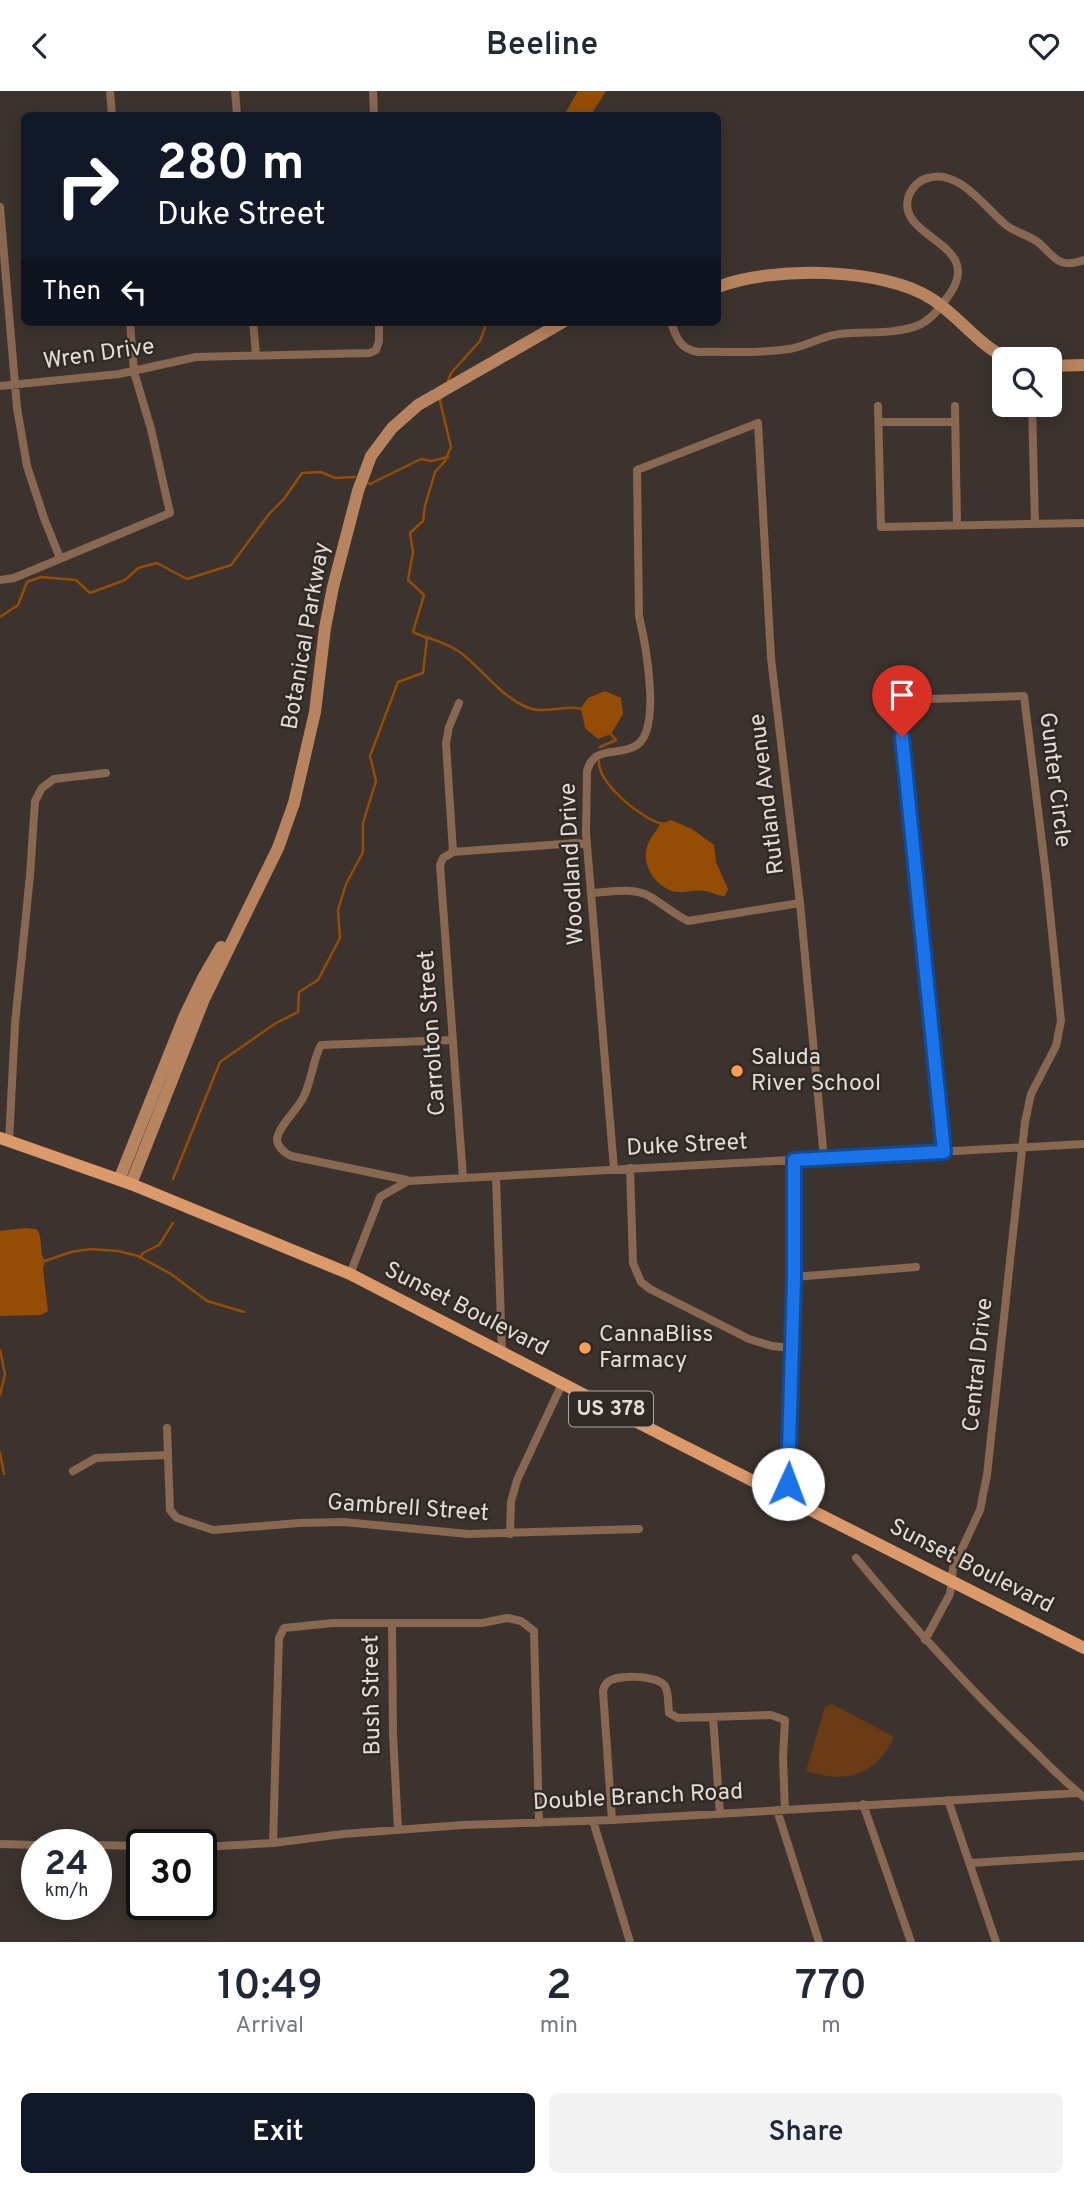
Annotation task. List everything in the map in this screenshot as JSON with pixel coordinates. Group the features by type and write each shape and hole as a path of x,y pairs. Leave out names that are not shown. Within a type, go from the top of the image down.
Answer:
{"main road":[{"name":"Sunset Boulevard","path":"5,1140 125,1182 350,1274 1084,1648"}],"street":[{"path":"110,91 113,112"},
{"path":"235,91 237,112"},
{"path":"373,91 374,112"},
{"path":"672,326 678,342 692,351 782,350 837,334 906,329 928,320 953,290 957,279 955,261 945,246 918,227 911,216 908,205 914,186 929,177 947,178 972,193 1004,224 1038,243 1056,260 1068,263 1084,260"},
{"path":"0,207 15,385 27,466 60,558"},
{"path":"721,286 737,279 763,276 855,275 896,283 926,295 941,305 992,349"},
{"path":"0,580 14,578 170,513 151,429 134,372 130,326"},
{"path":"253,326 256,355"},
{"name":"Wren Drive","path":"0,386 134,372 196,356 370,353 376,350 379,326"},
{"name":"Botanical Parkway","path":"125,1182 204,999 278,848 294,803 315,712 329,607 371,456 383,437 412,409 556,326"},
{"path":"1062,366 1084,365"},
{"path":"878,406 881,527 1084,523"},
{"path":"955,406 957,525"},
{"path":"1032,417 1035,524"},
{"path":"879,422 955,422"},
{"name":"Woodland Drive","path":"614,1169 587,845 588,764 603,753 637,745 642,740 649,722 650,684 645,639 639,616 637,470 758,423"},
{"name":"Rutland Avenue","path":"758,423 771,658 800,903 824,1159"},
{"name":"Gunter Circle","path":"944,1152 897,700 1024,696 1061,1021 1056,1046 1031,1094 1025,1122 1024,1148"},
{"path":"459,703 446,743 453,852 577,843 587,845"},
{"path":"5,1140 35,801 41,787 54,779 106,773"},
{"name":"Carrolton Street","path":"453,852 443,858 440,866 463,1178"},
{"path":"592,893 619,891 647,895 688,921 800,903"},
{"path":"408,1181 291,1156 279,1146 277,1139 281,1128 303,1099 321,1045 453,1040"},
{"name":"Duke Street","path":"350,1274 380,1197 408,1181 1084,1144"},
{"name":"Central Drive","path":"925,1640 950,1594 953,1568 980,1510 987,1475 1024,1148"},
{"path":"787,1499 794,1277 794,1160"},
{"path":"630,1168 633,1263 641,1282 749,1339 772,1346 792,1348"},
{"path":"496,1176 502,1353"},
{"path":"794,1277 916,1267"},
{"path":"510,1534 511,1502 517,1480 562,1384"},
{"path":"73,1471 96,1458 168,1455 167,1428"},
{"name":"Gambrell Street","path":"168,1455 170,1510 177,1518 213,1529 344,1522 441,1532 510,1534 639,1529"},
{"path":"856,1559 925,1640 984,1703 1081,1795"},
{"path":"392,1623 482,1623 508,1618 521,1621 534,1631 539,1823"},
{"name":"Bush Street","path":"273,1843 276,1657 279,1638 284,1628 333,1623 392,1623 393,1734 398,1830"},
{"path":"612,1820 603,1691 610,1680 657,1679 666,1689 669,1713 678,1718 771,1715 785,1720 781,1810 819,1942"},
{"path":"713,1717 720,1814"},
{"name":"Double Branch Road","path":"217,1846 273,1843 343,1833 863,1804 1081,1795"},
{"path":"948,1800 996,1942"},
{"path":"863,1804 911,1942"},
{"path":"593,1821 630,1942"},
{"path":"0,1844 21,1845"},
{"path":"970,1863 1084,1856"}],"shaded area":[{"path":"578,91 606,91 593,112 566,112"},
{"path":"605,691 621,698 623,714 611,734 598,739 585,728 581,708 588,698"},
{"path":"671,820 692,829 714,845 716,862 728,889 725,896 702,891 677,892 663,887 653,876 646,862 648,844 660,824"},
{"path":"36,1229 40,1236 45,1261 43,1269 48,1311 41,1315 0,1316 0,1231"},
{"path":"832,1704 894,1737 887,1750 869,1768 858,1773 834,1777 806,1771 825,1707"}],"waterway":[{"path":"447,384 451,373 480,341 486,326"},
{"path":"413,632 424,595 408,580 413,552 410,533 423,521 435,472 445,461 451,447 440,401 442,396"},
{"path":"368,483 421,459 431,461 448,457"},
{"path":"0,617 18,605 27,582 41,577 76,580 90,593 125,580 138,568 157,563 187,579 231,565 302,473 321,472 335,478 355,477"},
{"path":"173,1179 220,1062 276,1023 298,1012 299,992 318,980 340,938 338,910 346,884 363,852 363,823 376,781 370,756 398,682 423,673 427,638 413,632"},
{"path":"426,637 457,650 507,695 524,706 540,710 583,710"},
{"path":"600,747 616,740 609,732"},
{"path":"599,761 606,780 623,800 644,816 663,824"},
{"path":"140,1258 143,1253 159,1245 173,1223"},
{"path":"45,1261 90,1249 138,1256 171,1274 207,1301 244,1312"},
{"path":"0,1350 5,1374 0,1395"},
{"path":"0,1453 4,1474"}],"place":[{"name":"Saluda River School","path":"737,1071"},
{"name":"CannaBliss Farmacy","path":"585,1348"}],"route":[{"path":"788,1484 794,1277 794,1160 944,1152 902,737"}]}
